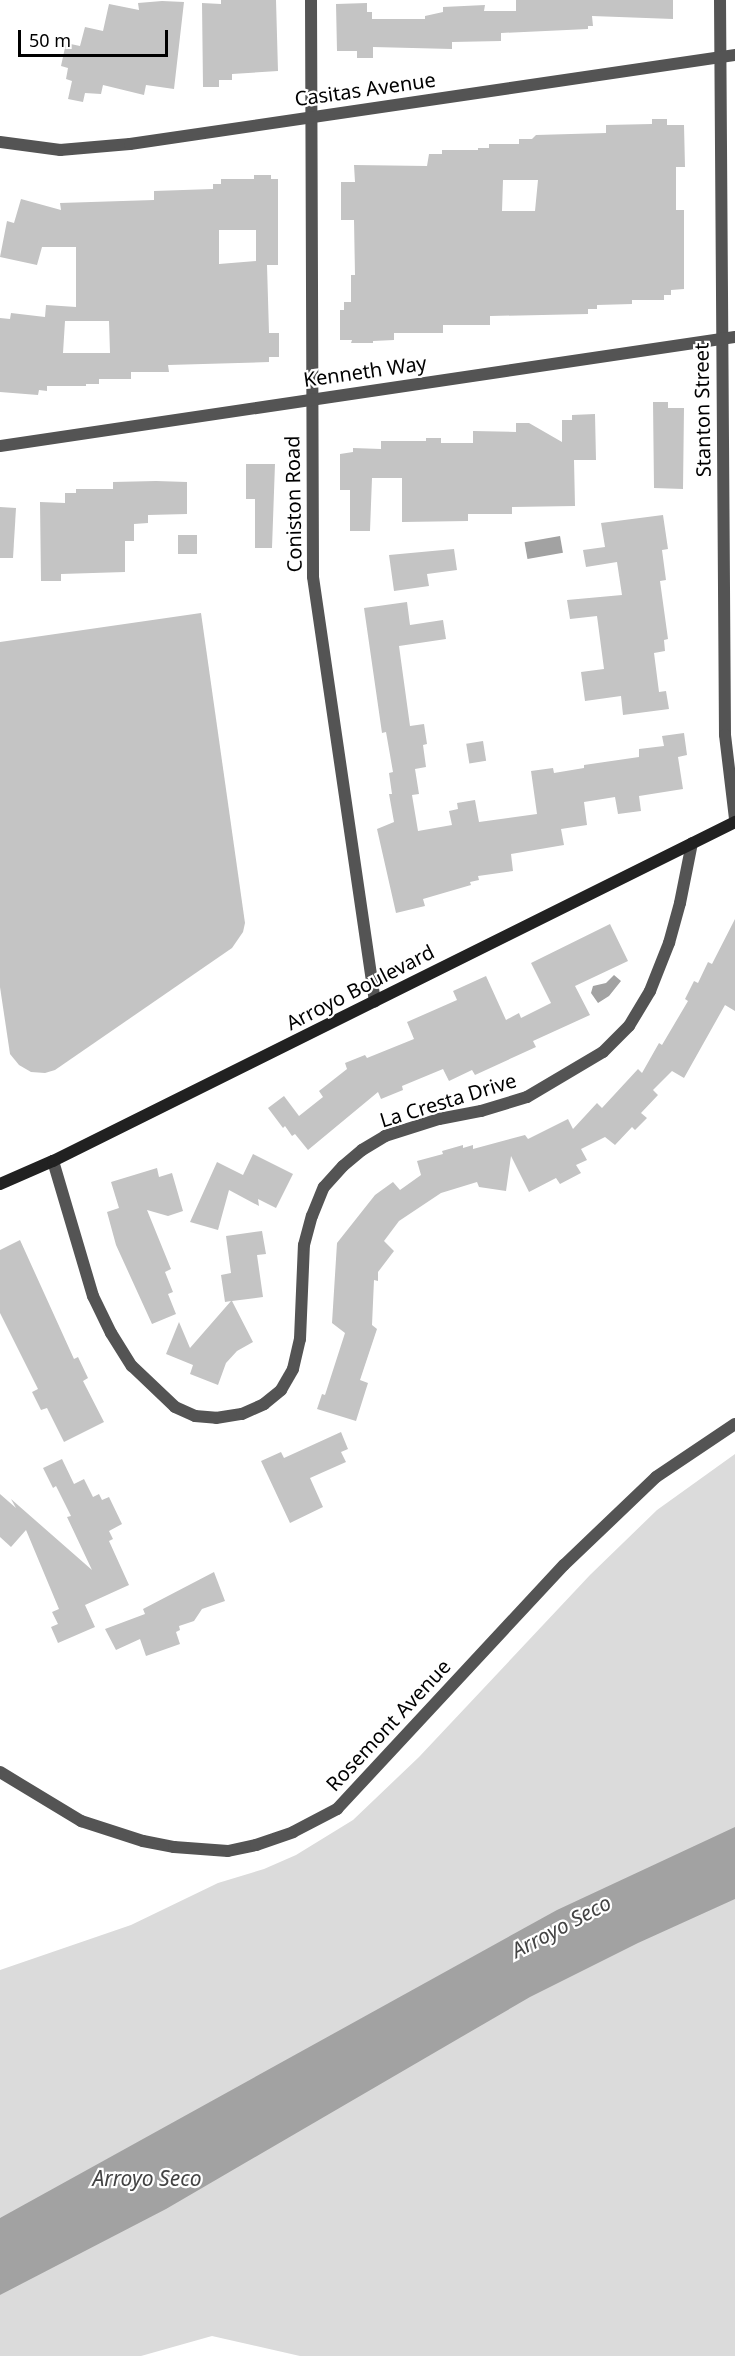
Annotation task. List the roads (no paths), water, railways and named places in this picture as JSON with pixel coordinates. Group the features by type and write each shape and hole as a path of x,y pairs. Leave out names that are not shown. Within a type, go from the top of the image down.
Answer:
{"street":[{"name":"Coniston Road","path":"311,0 310,399 313,577 375,1002"},
{"name":"Stanton Street","path":"720,0 725,735 735,820"},
{"name":"Casitas Avenue","path":"0,142 60,150 130,144 735,55"},
{"name":"Kenneth Way","path":"0,446 735,337"},
{"name":"Arroyo Boulevard","path":"0,1184 53,1161 375,1002 735,820"},
{"name":"La Cresta Drive","path":"53,1161 93,1296 111,1333 132,1366 175,1407 195,1416 216,1418 242,1414 264,1404 281,1390 292,1369 300,1339 304,1245 312,1215 324,1188 349,1161 385,1137 439,1119 481,1111 527,1097 603,1052 629,1026 650,991 672,933 692,843"},
{"name":"Rosemont Avenue","path":"0,1772 81,1821 143,1841 174,1847 228,1851 256,1845 293,1832 337,1809 564,1564 656,1477 735,1424"}],"water":[{"path":"560,536 563,553 527,559 525,542"},
{"path":"614,975 621,981 609,996 598,1003 591,993 593,986 606,983"},
{"name":"Arroyo Seco","path":"735,1827 735,1899 638,1943 530,1997 166,2209 0,2295 0,2218 557,1910"}]}
